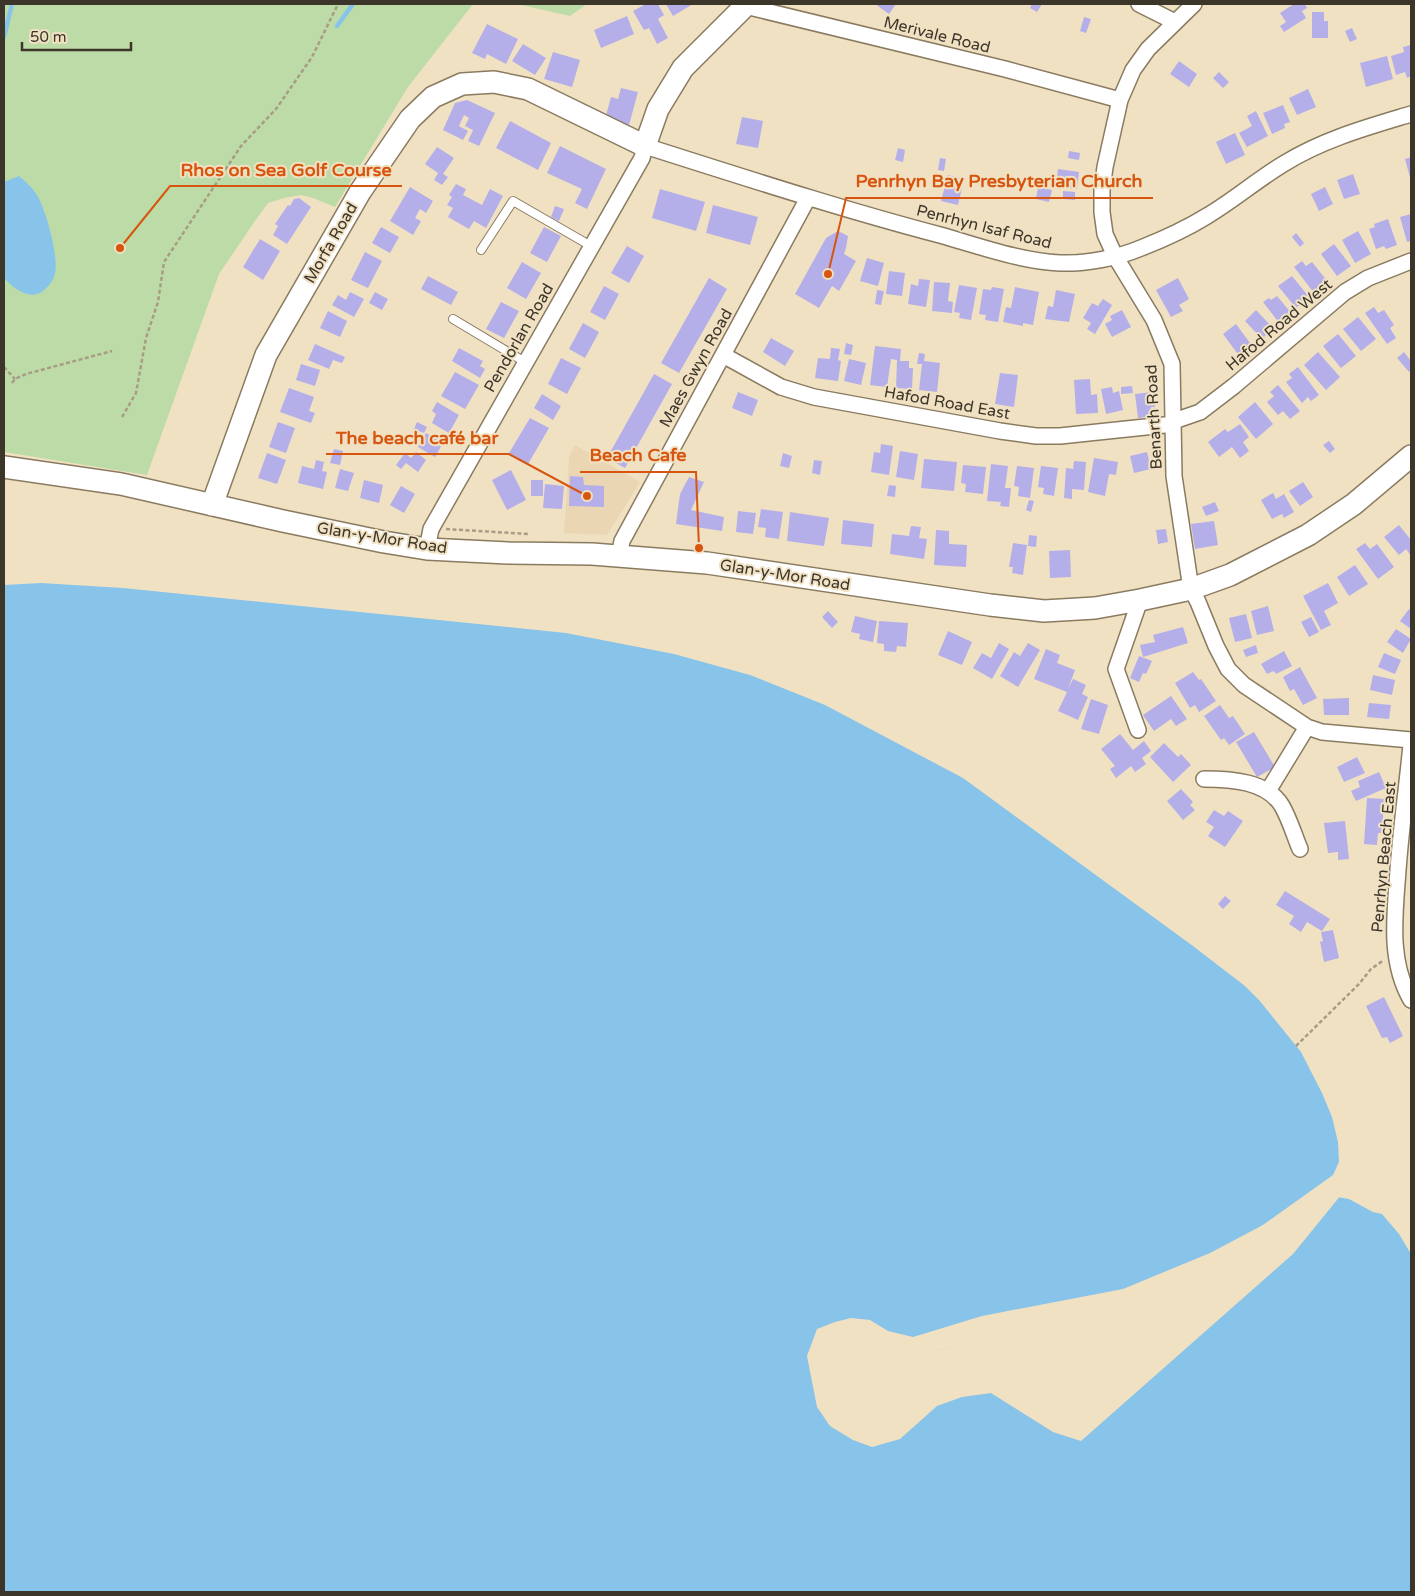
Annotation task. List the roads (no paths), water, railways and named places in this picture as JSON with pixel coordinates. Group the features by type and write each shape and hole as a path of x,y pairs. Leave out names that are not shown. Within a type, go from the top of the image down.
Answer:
{"street":[{"path":"1139,4 1175,22"},
{"name":"Benarth Road","path":"1194,4 1148,49 1133,70 1120,100 1102,190 1105,234 1115,256 1154,320 1172,364 1174,476 1191,589 1216,646 1228,668 1244,685 1307,727"},
{"path":"645,146 658,108 683,68 746,5"},
{"name":"Merivale Road","path":"746,5 1006,69 1120,100"},
{"name":"Morfa Road","path":"212,505 266,355 360,192 410,119 433,97 462,84 494,82 528,89 645,146"},
{"name":"Penrhyn Isaf Road","path":"645,146 808,198 1026,258 1061,263 1115,256 1173,235 1208,216 1285,163 1318,145 1361,129 1411,114"},
{"name":"Pendorlan Road","path":"429,539 525,362 642,158 645,146"},
{"name":"Maes Gwyn Road","path":"619,556 622,541 808,198"},
{"name":"Hafod Road West","path":"1174,423 1200,412 1234,386 1345,292 1368,278 1411,261"},
{"name":"Hafod Road East","path":"723,355 781,387 814,397 909,416 1009,432 1036,436 1060,436 1174,423"},
{"name":"Glan-y-Mor Road","path":"4,467 121,484 384,542 429,539 707,563 990,605 1044,610 1095,608 1140,600 1191,589 1230,576 1308,536 1354,504 1411,456"},
{"path":"1138,730 1116,669 1140,600"},
{"path":"1268,791 1307,727 1322,732 1411,740"},
{"name":"Penrhyn Beach East","path":"1411,745 1406,841 1393,930 1402,985 1411,1000"},
{"path":"1204,779 1239,780 1268,791 1281,804 1300,849"}],"lane":[{"path":"481,250 513,202 591,246"},
{"path":"453,319 525,362"}],"water":[{"path":"19,176 33,190 41,202 48,222 55,256 56,266 53,280 41,293 33,295 18,290 4,277 4,182"},
{"path":"41,583 123,588 566,633 674,654 750,675 825,705 963,778 1193,946 1245,986 1259,1000 1301,1052 1332,1117 1338,1142 1339,1162 1333,1175 1218,1257 1046,1317 926,1354 925,1360 1060,1370 1195,1294 1332,1196 1349,1199 1373,1212 1382,1214 1399,1234 1411,1254 1411,1592 4,1592 4,585"}],"waterway":[{"path":"4,37 12,4"},
{"path":"337,26 353,4"}],"place":[{"name":"Rhos on Sea Golf Course","path":"120,248"},
{"name":"Penrhyn Bay Presbyterian Church","path":"828,274"},
{"name":"The beach café bar","path":"587,496"},
{"name":"Beach Cafe","path":"699,548"}]}
